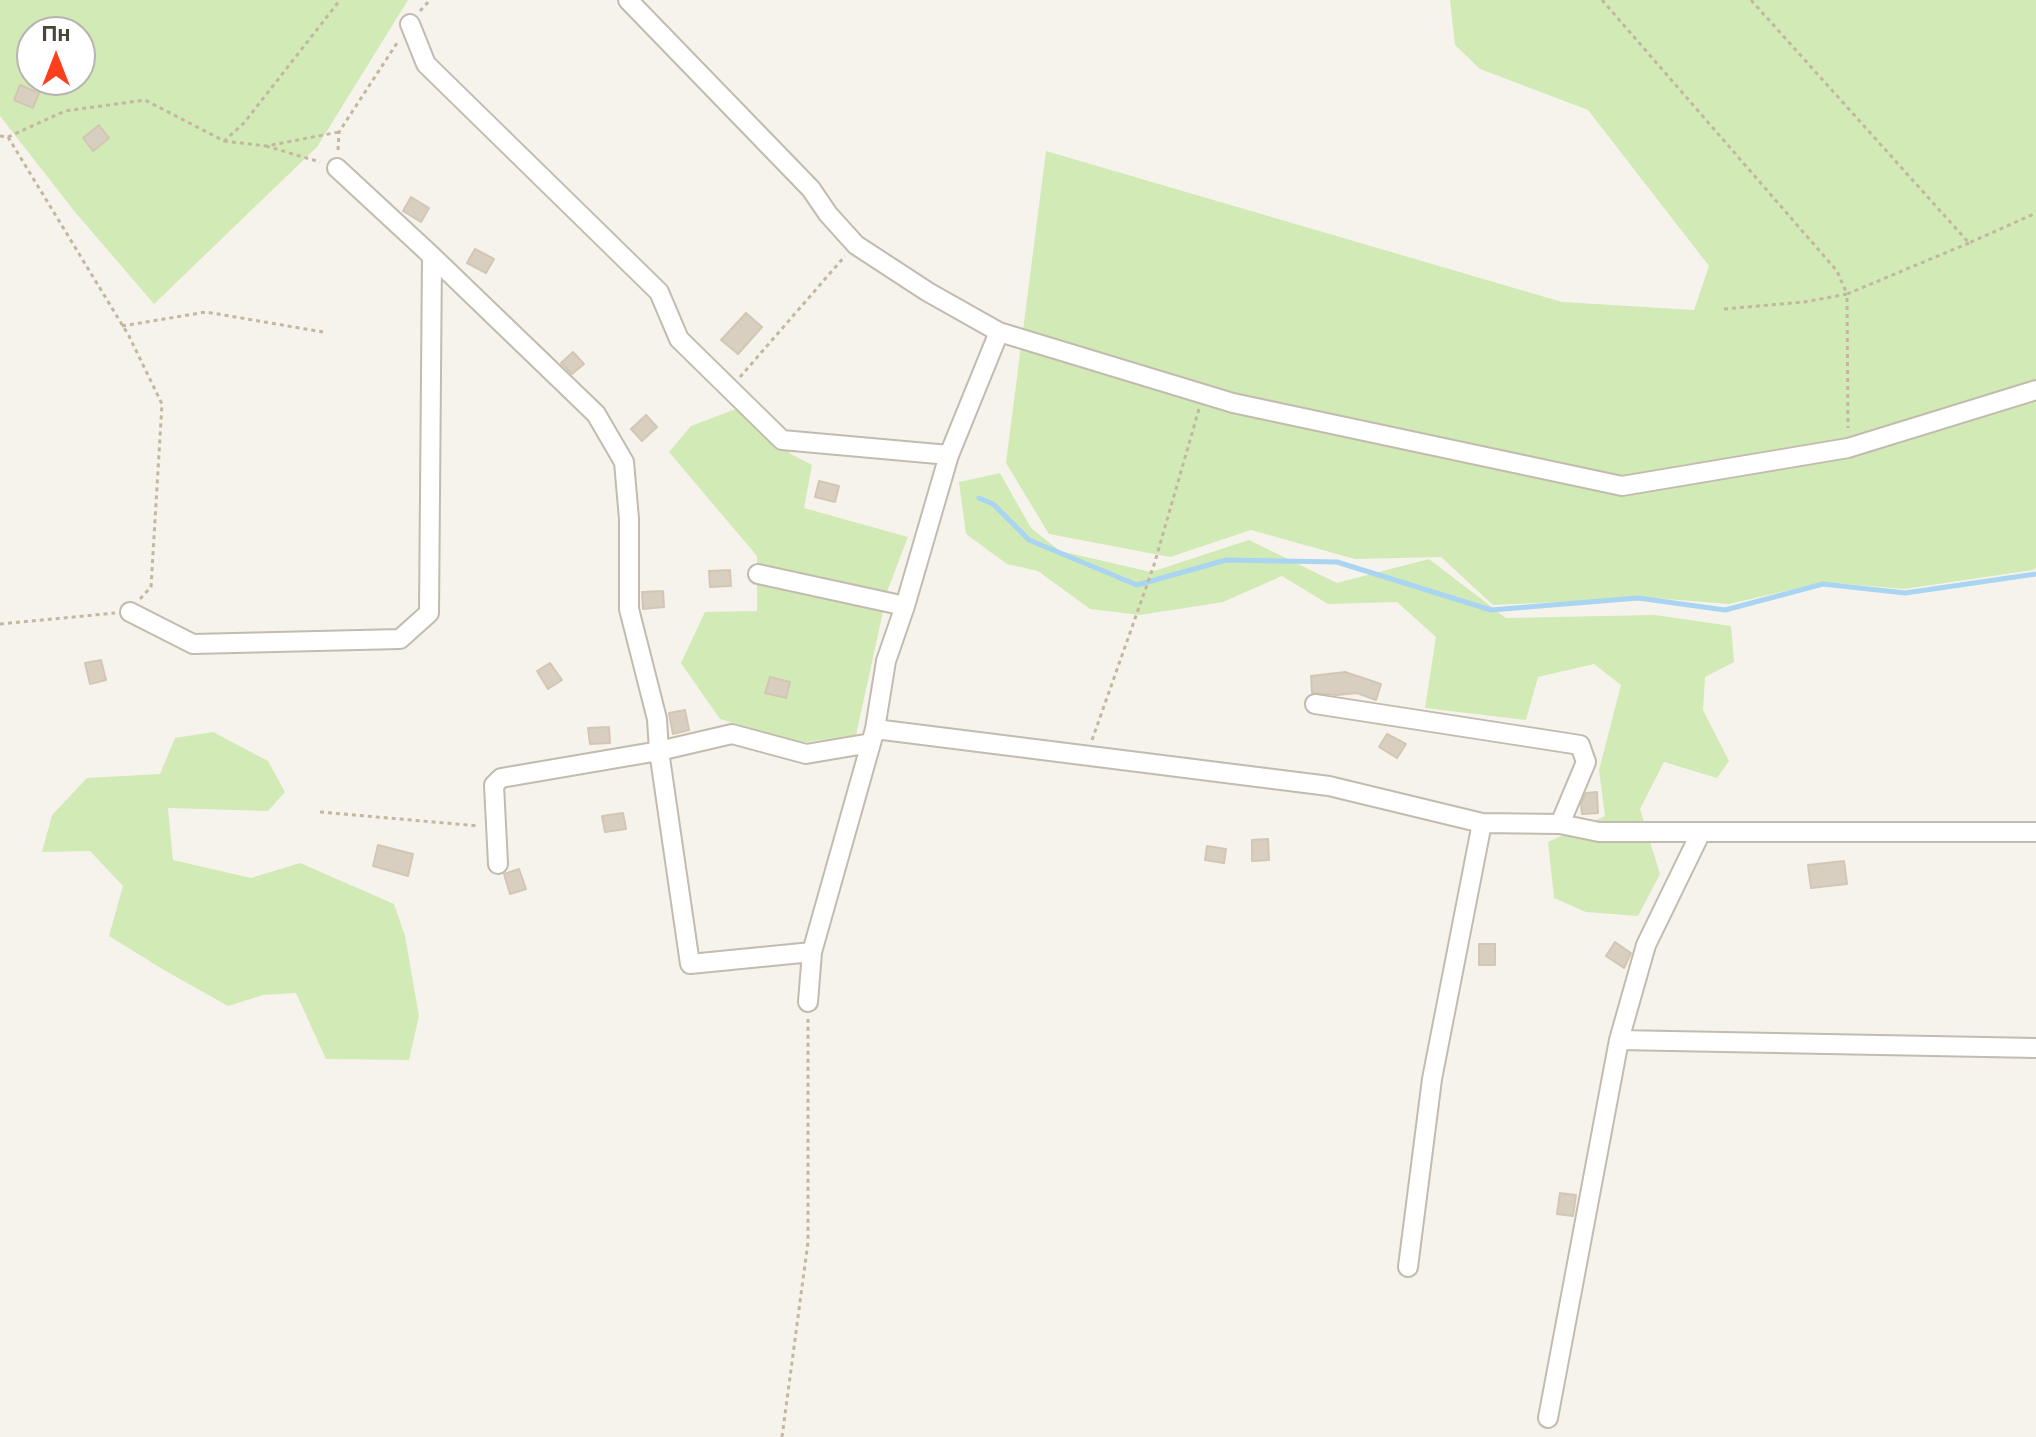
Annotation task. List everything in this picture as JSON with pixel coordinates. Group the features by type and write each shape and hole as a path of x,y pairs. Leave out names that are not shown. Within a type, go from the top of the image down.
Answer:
{"street":[{"path":"628,0 811,189 828,214 856,245 928,292 999,332 1233,403 1622,486 1848,448 2036,390"},
{"path":"410,24 426,64 659,292 679,339 782,440 949,455"},
{"path":"337,168 596,414 624,462 629,519 629,609 657,719 690,964 812,952"},
{"path":"130,612 193,644 400,639 429,613 432,256"},
{"path":"808,1002 812,952 873,736 886,661 949,455 999,332"},
{"path":"758,574 905,606"},
{"path":"1315,704 1580,745 1586,762 1560,824"},
{"path":"498,864 494,785 501,778 659,751 732,734 806,754 873,736 1087,755 1329,786 1482,823 1560,824 1599,832 2036,832"},
{"path":"1408,1267 1432,1079 1482,823"},
{"path":"1548,1418 1619,1040 1646,945 1701,832"},
{"path":"1619,1040 2036,1048"}],"path":[{"path":"224,141 244,123 340,0"},
{"path":"0,136 8,137 65,111 145,100 224,141 266,146 337,168 339,132 410,24 430,0"},
{"path":"1602,0 1837,271 1847,294 1848,448"},
{"path":"1751,0 1969,243"},
{"path":"266,146 339,132"},
{"path":"0,624 130,612 151,587 162,404 122,326 8,137"},
{"path":"1724,309 1804,302 1847,294 2036,213"},
{"path":"730,389 856,245"},
{"path":"122,326 206,312 323,332"},
{"path":"1087,755 1154,565 1203,394"},
{"path":"320,812 496,828"},
{"path":"782,1437 808,1242 808,1002"}],"green space":[{"path":"0,0 408,0 317,147 154,304 75,212 0,116"},
{"path":"1450,0 2036,0 2036,568 1904,589 1824,582 1729,604 1654,598 1493,605 1441,557 1355,559 1251,530 1170,557 1049,534 1006,463 1046,151 1562,302 1694,310 1709,266 1588,110 1480,69 1455,45"},
{"path":"741,407 791,454 812,465 804,508 908,537 888,589 856,735 800,743 720,719 681,663 705,612 757,611 757,556 669,452 691,426"},
{"path":"1000,473 1031,528 1060,551 1151,572 1249,540 1337,583 1429,559 1506,618 1655,615 1731,626 1734,662 1705,677 1703,710 1729,761 1717,778 1664,762 1640,809 1660,874 1638,916 1586,912 1554,898 1548,842 1605,816 1599,770 1621,685 1594,664 1538,677 1526,720 1425,708 1436,637 1397,602 1328,604 1282,576 1223,602 1140,615 1090,609 1038,571 1007,564 966,534 959,482"},
{"path":"213,732 268,761 285,792 268,811 168,808 173,860 251,878 300,863 394,904 405,936 419,1016 409,1060 326,1059 296,993 263,995 228,1006 164,970 109,936 123,886 90,851 42,852 52,815 87,778 160,774 175,738"}],"building":[{"path":"16,95 38,96 33,108 14,100"},
{"path":"99,125 109,138 93,151 83,138"},
{"path":"411,197 429,208 421,222 403,211"},
{"path":"475,249 494,259 486,273 467,263"},
{"path":"746,313 762,327 738,354 721,340"},
{"path":"573,352 584,364 572,374 561,363"},
{"path":"646,415 657,427 642,441 631,429"},
{"path":"819,481 839,486 835,502 815,497"},
{"path":"730,570 731,586 710,587 709,571"},
{"path":"663,591 664,607 643,609 642,592"},
{"path":"101,660 106,680 90,684 85,663"},
{"path":"550,663 562,680 548,689 537,671"},
{"path":"1345,672 1381,684 1376,700 1357,693 1312,693 1311,676"},
{"path":"770,677 790,682 786,698 765,693"},
{"path":"685,710 689,730 673,734 669,713"},
{"path":"609,727 610,743 590,744 588,728"},
{"path":"1387,734 1406,744 1397,758 1379,747"},
{"path":"1597,792 1598,813 1582,814 1581,804 1586,793"},
{"path":"623,813 626,829 605,832 602,816"},
{"path":"1268,839 1269,860 1252,861 1252,840"},
{"path":"378,845 413,854 408,876 373,866"},
{"path":"1207,846 1226,849 1224,863 1205,860"},
{"path":"1844,861 1847,884 1811,888 1808,865"},
{"path":"519,869 526,889 510,894 504,874"},
{"path":"1615,942 1631,953 1624,968 1606,956"},
{"path":"1479,944 1495,944 1495,965 1479,965"},
{"path":"1560,1193 1576,1195 1573,1216 1557,1214"}],"waterway":[{"path":"979,498 993,504 1029,540 1137,585 1226,560 1337,562 1491,610 1638,598 1725,610 1823,584 1905,593 2036,574"}]}
